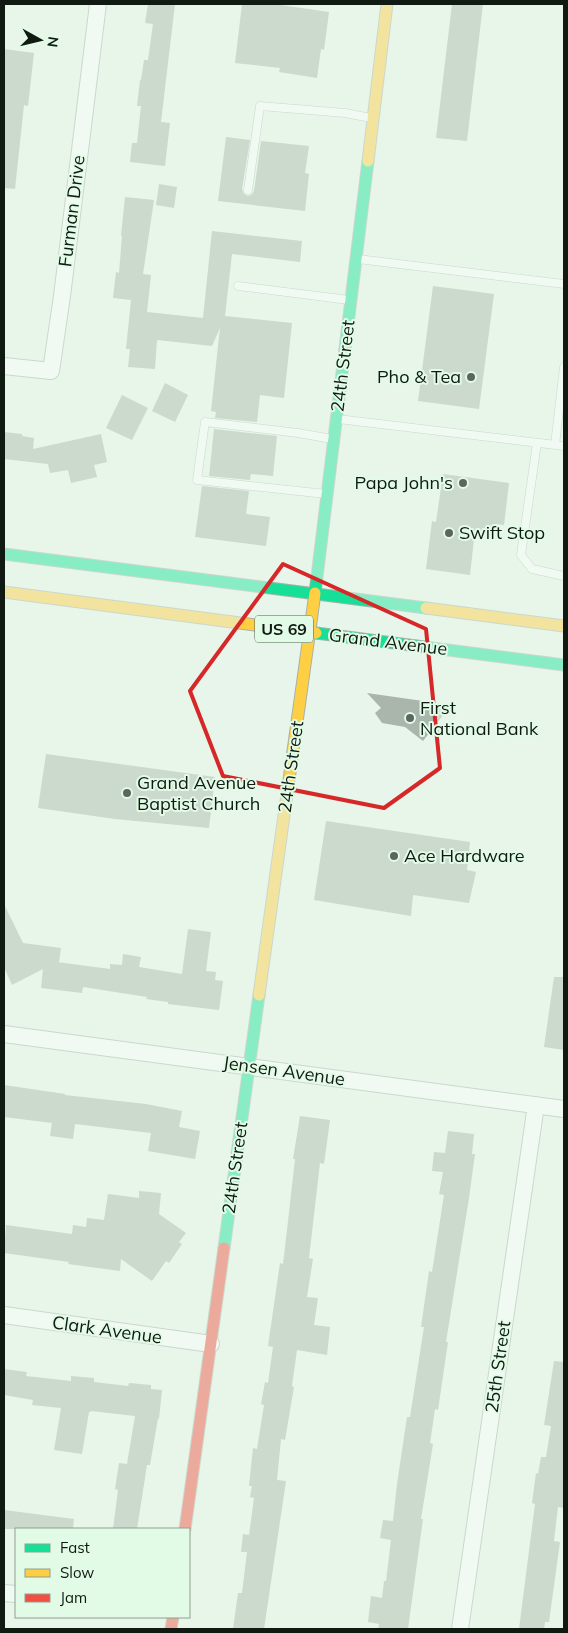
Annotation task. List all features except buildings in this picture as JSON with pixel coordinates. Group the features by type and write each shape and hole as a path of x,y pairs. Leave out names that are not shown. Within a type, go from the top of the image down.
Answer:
{"main road":[{"name":"24th Street","path":"185,1528 310,632 387,4"},
{"name":"US 69","path":"4,554 564,626"},
{"name":"Grand Avenue","path":"4,592 564,664"}],"street":[{"name":"Furman Drive","path":"4,366 51,371 98,4"},
{"name":"Jensen Avenue","path":"4,1034 564,1109"},
{"name":"25th Street","path":"460,1629 536,1105"},
{"name":"Clark Avenue","path":"4,1315 211,1344"}],"lane":[{"path":"248,190 260,106 345,113 373,119"},
{"path":"356,259 564,284"},
{"path":"238,286 351,300"},
{"path":"555,445 564,368"},
{"path":"337,419 564,446"},
{"path":"327,494 197,480 205,422 334,440"},
{"path":"537,443 521,555 532,569 564,576"}],"highlighted area":[{"path":"283,564 426,629 440,768 384,808 223,776 190,691"}],"traffic: fast":[{"path":"315,593 368,161"},
{"path":"4,554 426,608"},
{"path":"316,633 564,665"},
{"path":"224,1248 259,995"}],"traffic: slow":[{"path":"368,161 387,4"},
{"path":"4,592 316,633"},
{"path":"259,995 315,593"},
{"path":"426,608 564,626"}],"traffic: jam":[{"path":"185,1528 224,1248"},
{"path":"171,1629 173,1618"}],"place":[{"name":"Pho & Tea","path":"471,377"},
{"name":"Papa John's","path":"463,483"},
{"name":"Swift Stop","path":"449,533"},
{"name":"First National Bank","path":"410,718"},
{"name":"Grand Avenue Baptist Church","path":"127,793"},
{"name":"Ace Hardware","path":"394,856"}]}
